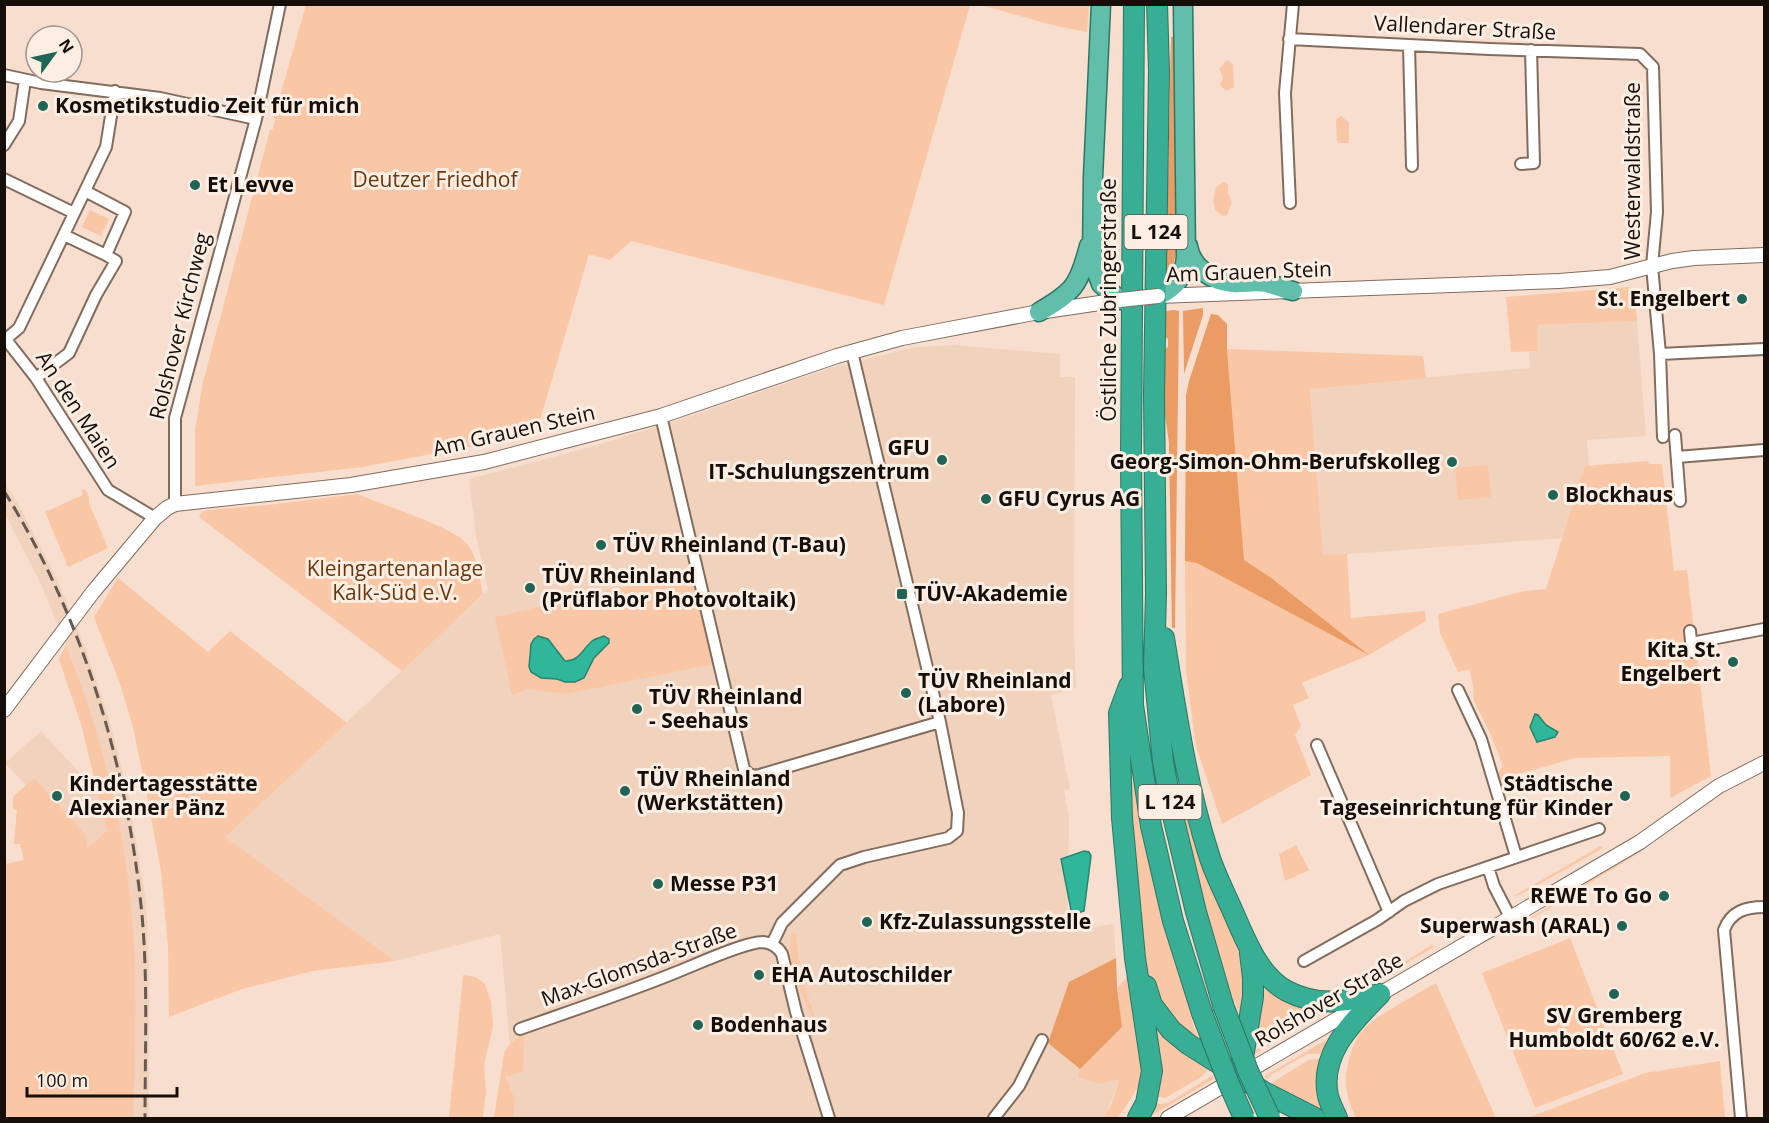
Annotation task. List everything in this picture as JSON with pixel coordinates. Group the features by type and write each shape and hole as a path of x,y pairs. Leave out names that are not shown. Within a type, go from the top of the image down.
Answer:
{"highway":[{"path":"1101,4 1092,259 1101,284 1120,300"},
{"path":"1125,4 1127,67 1134,132"},
{"name":"Östliche Zubringerstraße","path":"1134,4 1131,457 1133,705 1151,826 1173,921 1202,1013 1245,1119"},
{"name":"L 124","path":"1159,4 1154,394 1156,593 1154,668 1163,762 1173,820 1190,889 1223,1005 1248,1071 1270,1119"},
{"path":"1158,296 1171,290 1181,278 1185,267 1183,4"},
{"path":"1186,234 1189,253 1202,271 1221,281 1265,283 1293,291"},
{"path":"1039,312 1061,299 1074,287 1092,235"},
{"path":"1156,593 1179,734 1192,796 1210,857 1249,948 1268,975 1286,990 1314,1001 1337,1003 1380,994"},
{"path":"1133,675 1119,713 1122,818 1136,958 1152,1071 1146,1103 1138,1119"},
{"path":"1236,1119 1243,1048 1254,997 1249,948"},
{"path":"1136,958 1152,1005 1171,1030 1212,1060 1264,1092 1315,1119"},
{"path":"1336,1119 1328,1096 1326,1073 1330,1058 1350,1025 1380,994"}],"street":[{"name":"Rolshover Kirchweg","path":"175,504 175,418 256,118 280,4"},
{"path":"1290,203 1285,93 1293,4"},
{"name":"Vallendarer Straße","path":"1289,39 1640,54"},
{"path":"1409,45 1412,165"},
{"path":"1521,164 1534,163 1531,51"},
{"name":"Westerwaldstraße","path":"1640,54 1653,67 1657,212 1652,266 1660,354 1663,437"},
{"path":"4,75 24,80"},
{"path":"4,145 19,121 24,84"},
{"path":"58,84 160,98 256,118"},
{"path":"5,338 19,328 106,147 116,91"},
{"path":"4,179 74,213"},
{"path":"36,378 69,353 111,258 125,212 85,191"},
{"path":"64,235 111,258"},
{"name":"Am Grauen Stein","path":"175,504 298,492 411,476 484,462 661,416 852,352 943,329 1039,312 1158,296 1600,278 1634,273 1652,266 1694,258 1764,255"},
{"name":"An den Maien","path":"5,338 36,378 108,490 155,518"},
{"path":"1660,354 1764,349"},
{"path":"829,1119 796,1012 782,954 772,944 782,923 840,865 864,857 948,838 957,831 958,813 940,722 852,352"},
{"path":"661,416 744,769 756,776 940,722"},
{"path":"1675,435 1680,501"},
{"path":"1677,457 1764,450"},
{"path":"4,710 93,592 155,518 175,504"},
{"path":"1690,631 1692,648 1764,629"},
{"path":"1458,690 1481,739 1516,856"},
{"path":"1317,745 1389,912"},
{"name":"Rolshover Straße","path":"1168,1119 1657,832 1719,786 1764,763"},
{"path":"1304,961 1438,884 1599,829"},
{"path":"1488,867 1494,886 1510,917"},
{"path":"1741,1119 1724,930 1727,922 1736,913 1749,907 1764,907"},
{"name":"Max-Glomsda-Straße","path":"520,1029 740,948 763,942 772,944"},
{"path":"994,1119 1018,1086 1042,1040"}],"shaded area":[{"path":"1171,37 1175,37 1177,245 1172,275 1166,285"},
{"path":"1203,308 1203,315 1184,374 1183,311"},
{"path":"1166,311 1179,311 1175,628 1172,628 1169,443 1165,415 1165,349 1168,347 1168,339 1165,337"},
{"path":"1211,314 1218,315 1227,324 1244,560 1270,577 1369,655 1197,563 1185,561 1186,395"},
{"name":"Georg-Simon-Ohm-Berufskolleg","path":"1637,321 1646,436 1587,440 1589,466 1585,467 1563,538 1323,556 1310,388 1530,368 1529,352 1537,351 1536,325"},
{"path":"955,345 1060,354 1060,377 1075,377 1074,630 1076,688 1051,695 1070,789 1064,790 1069,819 1067,931 1114,924 1117,988 1125,1050 1119,1079 1106,1116 1101,1118 501,1118 511,1058 500,934 395,961 224,837 488,590 476,536 469,479 587,448 685,418 830,368 916,347"},
{"path":"4,482 21,509 56,577 86,650 110,722 128,794 146,901 149,969 149,1118 133,1118 134,945 126,871 113,801 97,734 76,670 41,584 5,514"},
{"name":"Kindertagesstätte Alexianer Pänz","path":"41,731 99,794 107,831 87,849 24,860 20,844 14,844 17,810 13,809 13,797 26,785 5,763"},
{"path":"1116,958 1122,1027 1080,1069 1048,1043 1069,982"}],"green space":[{"name":"Deutzer Friedhof","path":"306,4 970,5 884,305 631,241 610,260 589,254 536,434 363,467 195,486 195,432 202,386"},
{"path":"981,5 1089,5 1087,32 1052,25"},
{"path":"1227,60 1233,64 1234,87 1226,91 1220,85 1223,78 1219,69"},
{"path":"1341,116 1349,123 1349,143 1337,141 1336,120"},
{"path":"1224,182 1228,185 1228,193 1232,202 1227,215 1224,216 1216,211 1214,200 1216,187"},
{"path":"90,210 109,219 101,236 82,227"},
{"path":"1629,287 1634,291 1637,321 1537,325 1538,351 1511,352 1506,297"},
{"path":"1227,349 1423,356 1426,378 1310,389 1323,555 1347,554 1351,618 1425,611 1426,621 1369,655 1302,683 1309,698 1293,705 1301,726 1295,735 1311,775 1222,824 1196,746 1186,671 1185,561 1197,563 1365,652 1270,577 1244,560"},
{"path":"1648,461 1649,464 1662,464 1674,571 1687,570 1711,776 1670,798 1670,756 1575,758 1516,775 1516,787 1502,792 1497,775 1503,766 1474,701 1469,669 1458,672 1440,633 1438,614 1524,591 1546,589 1585,466"},
{"path":"1488,465 1491,497 1458,500 1455,468"},
{"path":"81,489 86,490 89,503 108,548 68,567 45,512 83,495"},
{"name":"Kleingartenanlage Kalk-Süd e.V.","path":"357,494 416,516 460,538 471,550 478,568 483,594 402,671 199,517 207,510"},
{"path":"690,572 713,664 566,694 528,689 512,695 495,617"},
{"path":"118,578 208,652 230,631 347,723 225,837 395,961 313,971 242,989 169,1017 168,948 161,871 147,796 133,727 120,684 94,617"},
{"path":"66,645 80,680 103,754 127,869 135,967 133,1118 5,1118 5,864 24,860 20,844 14,844 17,810 13,809 13,797 34,778 86,835 87,848 107,831 81,724 59,659"},
{"path":"1128,733 1145,841 1161,912 1200,1044 1171,1019 1148,979 1133,887"},
{"path":"1173,762 1175,762 1244,956 1243,1024 1235,1001 1232,1002 1206,920"},
{"path":"1296,845 1309,870 1285,881 1279,854"},
{"path":"1601,846 1603,848 1520,895 1514,896"},
{"path":"1642,851 1583,887 1582,885"},
{"path":"1565,897 1566,898 1505,933"},
{"path":"792,932 796,934 798,957 805,988 821,1034 819,1035 794,971 790,944"},
{"path":"1570,938 1623,1074 1535,1108 1482,973"},
{"path":"1432,945 1434,947 1359,991 1318,993 1350,990 1364,985"},
{"path":"1257,970 1310,1005 1305,1014 1253,1046"},
{"path":"1131,973 1141,1037 1142,1081 1118,1118 1101,1118 1110,1106 1119,1079 1099,1084 1078,1077 1080,1069 1122,1027 1117,988"},
{"path":"463,975 476,977 485,984 491,1002 493,1027 484,1065 486,1091 483,1118 449,1118"},
{"path":"1436,983 1496,1118 1356,1118 1347,1095 1346,1073 1358,1037 1377,1018"},
{"path":"1316,1006 1330,1009 1255,1054 1254,1051 1310,1018"},
{"path":"1153,1013 1210,1068 1201,1077 1165,1098 1155,1096"},
{"path":"522,1035 524,1036 523,1071 506,1077 515,1100 513,1118 494,1118 504,1053 508,1046"},
{"path":"1331,1037 1325,1054 1307,1054 1266,1080 1265,1076"},
{"path":"1309,1060 1323,1060 1330,1118 1323,1118 1270,1088 1274,1081"},
{"path":"1720,1061 1725,1118 1527,1118 1645,1073"},
{"path":"1213,1075 1214,1079 1147,1118 1152,1102 1168,1103"}],"water":[{"path":"538,636 548,639 565,661 577,657 595,639 604,636 609,639 609,643 594,658 584,678 575,682 565,682 541,678 531,672 529,667 531,644"},
{"path":"1535,714 1546,725 1558,732 1555,737 1537,742 1530,727"},
{"path":"1084,851 1089,852 1091,856 1084,911 1075,914 1071,910 1061,859"}],"railway":[{"path":"4,491 32,539 79,642 113,749 126,804 144,940 145,1118"}],"place":[{"name":"Kosmetikstudio Zeit für mich","path":"43,106"},
{"name":"Et Levve","path":"195,185"},
{"name":"St. Engelbert","path":"1742,299"},
{"name":"GFU IT-Schulungszentrum","path":"942,460"},
{"name":"Georg-Simon-Ohm-Berufskolleg","path":"1452,462"},
{"name":"Blockhaus","path":"1553,495"},
{"name":"GFU Cyrus AG","path":"986,499"},
{"name":"TÜV Rheinland (T-Bau)","path":"601,545"},
{"name":"TÜV Rheinland (Prüflabor Photovoltaik)","path":"530,588"},
{"name":"TÜV-Akademie","path":"902,594"},
{"name":"Kita St. Engelbert","path":"1733,662"},
{"name":"TÜV Rheinland (Labore)","path":"906,693"},
{"name":"TÜV Rheinland - Seehaus","path":"637,709"},
{"name":"TÜV Rheinland (Werkstätten)","path":"625,791"},
{"name":"Kindertagesstätte Alexianer Pänz","path":"57,796"},
{"name":"Städtische Tageseinrichtung für Kinder","path":"1625,796"},
{"name":"Messe P31","path":"658,884"},
{"name":"REWE To Go","path":"1664,896"},
{"name":"Kfz-Zulassungsstelle","path":"867,922"},
{"name":"Superwash (ARAL)","path":"1622,926"},
{"name":"EHA Autoschilder","path":"759,975"},
{"name":"SV Gremberg Humboldt 60/62 e.V.","path":"1614,994"},
{"name":"Bodenhaus","path":"698,1025"}]}
